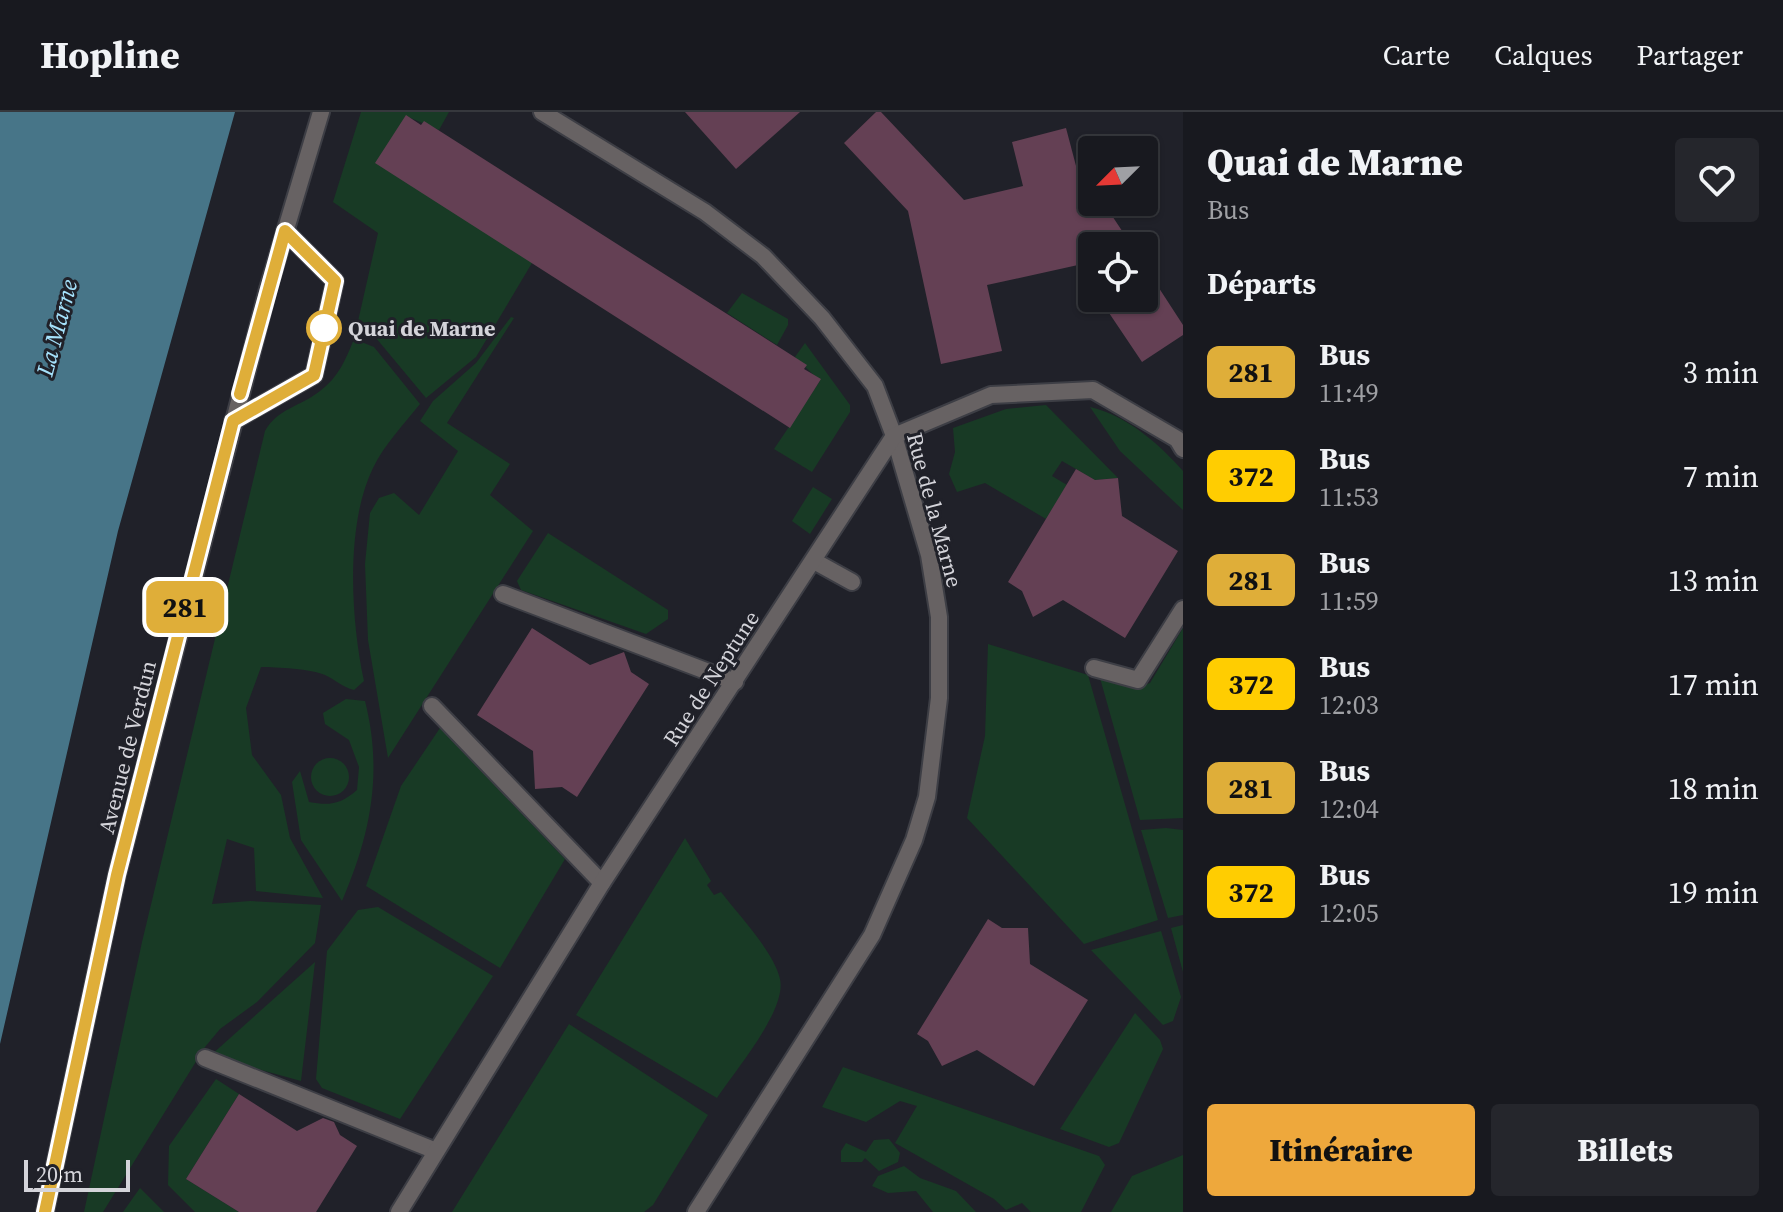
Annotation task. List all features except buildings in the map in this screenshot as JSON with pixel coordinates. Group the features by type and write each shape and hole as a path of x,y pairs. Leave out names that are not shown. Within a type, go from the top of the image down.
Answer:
{"street":[{"name":"Avenue de Verdun","path":"45,1212 117,875 233,421 321,112"},
{"name":"Rue de la Marne","path":"542,112 705,212 763,256 822,318 875,386 894,436 929,555 939,617 939,698 927,797 914,840 872,935 696,1212"},
{"path":"233,421 314,375 335,281 285,231"},
{"path":"894,436 991,395 1093,390 1177,439 1183,449"},
{"name":"Rue de Neptune","path":"399,1212 602,883 894,436"},
{"path":"814,561 852,582"},
{"path":"503,594 735,682"},
{"path":"1094,668 1138,680 1183,609"},
{"path":"432,706 602,883"},
{"path":"205,1058 436,1151"}],"green space":[{"path":"361,112 449,112 439,130 406,116 532,263 476,357 426,398 376,338 356,330 378,233 333,202"},
{"path":"742,293 788,319 777,345 727,313"},
{"path":"511,317 514,318 447,423 510,464 490,495 533,531 388,758 368,640 365,564 370,513 379,498 394,493 419,515 458,451 420,421 433,401 476,363"},
{"path":"354,339 374,347 420,404 373,468 358,517 354,545 354,602 364,681 354,690 319,673 261,667 246,708 252,755 281,795 290,838 323,898 256,891 254,848 227,839 212,904 250,901 321,905 315,943 257,1002 220,1029 205,1047 103,1212 84,1212 142,942 265,431 276,417 332,380"},
{"path":"805,343 850,405 850,412 812,472 774,449 820,381 795,357"},
{"path":"1046,405 1118,478 1095,480 1062,461 1052,476 1067,485 1046,519 985,483 957,492 949,474 955,452 953,428 1006,409"},
{"path":"1090,407 1129,423 1163,450 1183,471 1183,510 1120,451"},
{"path":"813,487 832,499 810,534 792,521"},
{"path":"548,533 668,610 668,619 646,634 521,590 517,581"},
{"path":"1183,628 1183,818 1140,820 1100,678 1137,688 1150,683"},
{"path":"988,644 1088,675 1158,920 1084,944 967,818 985,736"},
{"path":"346,699 365,701 373,753 373,778 367,827 342,901 301,840 292,782 300,771 309,802 316,803 340,801 357,790 359,767 349,740 325,724 323,713"},
{"path":"440,728 565,859 500,968 366,886 401,786"},
{"path":"330,758 344,763 349,777 344,791 330,796 316,791 311,777 316,763"},
{"path":"1141,830 1183,830 1183,915 1168,918"},
{"path":"685,838 711,881 707,885 714,895 721,892 755,934 771,957 780,979 776,1007 768,1023 717,1098 576,1015"},
{"path":"378,907 493,976 400,1119 322,1088 316,1079 327,951 358,910"},
{"path":"1183,925 1183,972 1171,928"},
{"path":"1161,931 1181,997 1173,1021 1163,1025 1091,950"},
{"path":"315,962 301,1081 210,1056"},
{"path":"1135,1013 1160,1040 1163,1049 1119,1143 1109,1147 1060,1129"},
{"path":"569,1024 708,1115 653,1205 644,1212 452,1212"},
{"path":"843,1067 1099,1156 1105,1165 1081,1212 1031,1212 1022,1203 1006,1210 994,1199 895,1143 917,1106 900,1101 866,1122 822,1107"},
{"path":"216,1079 239,1094 186,1179 239,1212 195,1212 168,1185 169,1146"},
{"path":"889,1139 900,1153 898,1162 879,1171 865,1158 862,1162 841,1162 841,1151 846,1143 866,1152 874,1140"},
{"path":"1183,1155 1183,1212 1111,1212 1132,1176"},
{"path":"904,1166 920,1178 956,1191 976,1212 933,1212 916,1191 888,1193 872,1186 878,1176"},
{"path":"140,1188 164,1212 123,1212"}],"water":[{"name":"La Marne","path":"0,112 235,112 118,531 0,1044"}],"bus line":[{"name":"281","path":"45,1212 117,875 233,421 314,375 335,281 285,231 240,394"}],"place":[{"name":"Quai de Marne","path":"324,328"}]}
